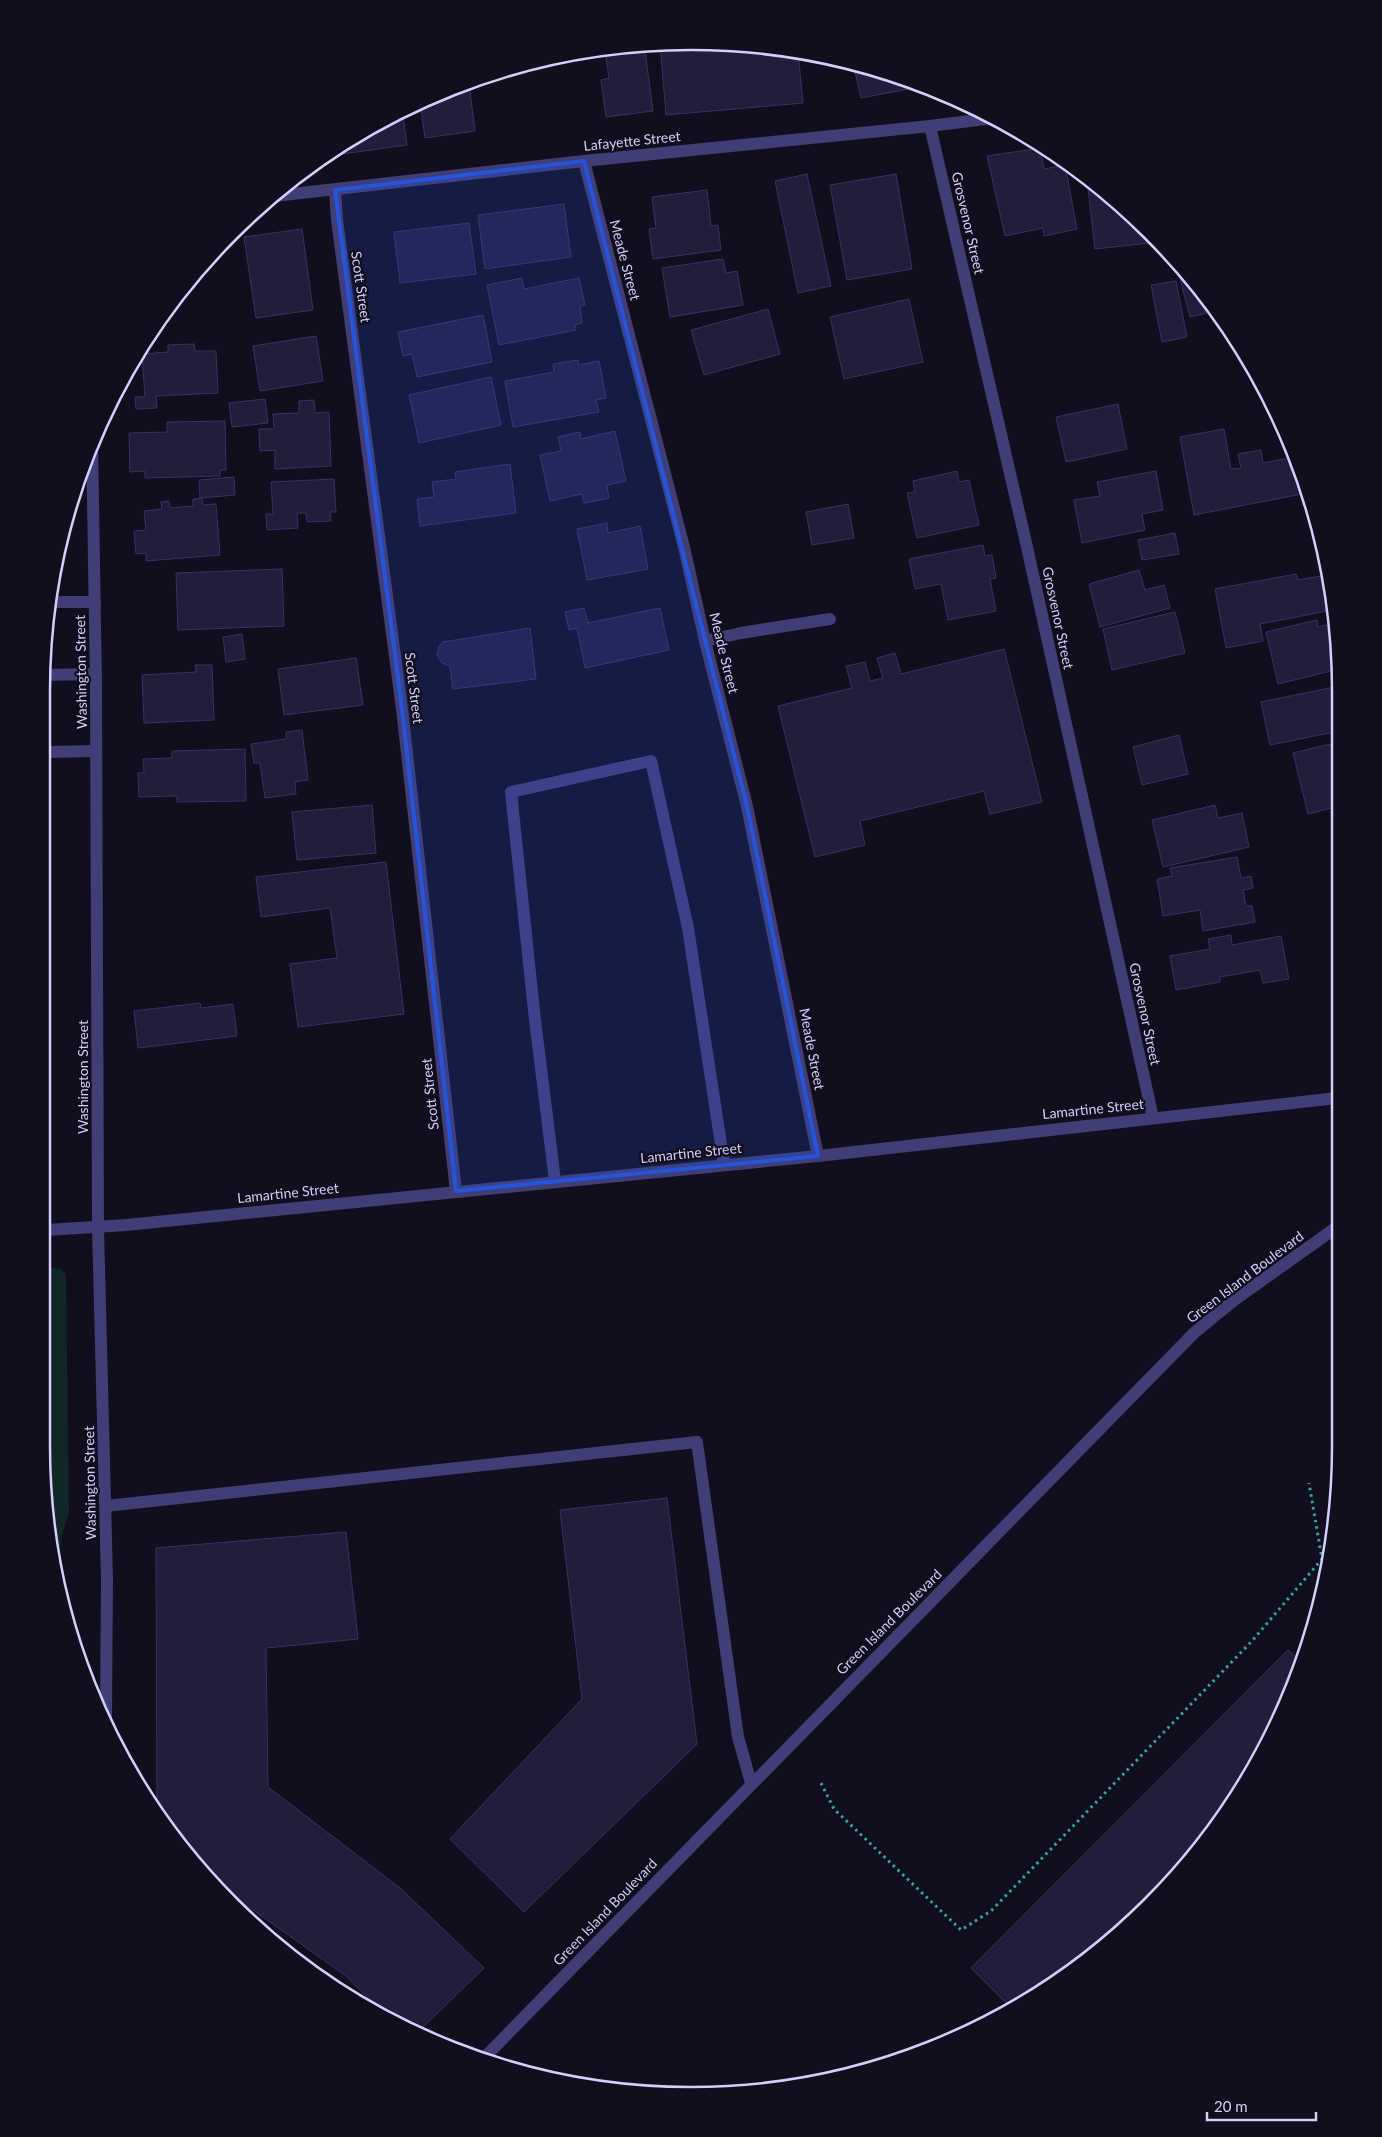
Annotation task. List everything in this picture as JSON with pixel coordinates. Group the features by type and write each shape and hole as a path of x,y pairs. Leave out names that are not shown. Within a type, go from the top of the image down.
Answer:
{"street":[{"name":"Lafayette Street","path":"285,195 584,161 981,119"},
{"name":"Grosvenor Street","path":"930,126 1027,548 1153,1118"},
{"name":"Meade Street","path":"584,161 684,547 705,641 747,806 818,1156"},
{"name":"Scott Street","path":"335,190 338,230 402,709 456,1191"},
{"name":"Washington Street","path":"92,463 96,674 98,1228 106,1506 106,1707"},
{"path":"56,602 95,602"},
{"path":"705,641 740,633 830,619"},
{"path":"50,675 96,674"},
{"path":"50,752 96,751"},
{"path":"555,1181 511,792 651,761 688,928 724,1164"},
{"name":"Lamartine Street","path":"50,1230 98,1228 818,1156 1332,1099"},
{"name":"Green Island Boulevard","path":"488,2054 751,1783 1194,1333 1233,1301 1332,1231"},
{"path":"106,1506 696,1442 738,1737 751,1783"}],"path":[{"path":"821,1783 834,1809 960,1930 991,1911 1252,1641 1322,1559 1309,1483"}],"highlighted area":[{"path":"584,161 747,806 818,1156 456,1191 402,709 335,190"}],"green space":[{"path":"50,1268 61,1269 66,1274 69,1513 61,1538 62,1546 58,1548 51,1488"}],"building":[{"path":"645,51 653,111 606,117 601,80 609,78 606,55"},
{"path":"661,51 733,51 799,59 803,103 666,115"},
{"path":"855,72 909,89 861,98"},
{"path":"470,90 475,131 425,138 421,110"},
{"path":"403,118 407,145 342,154 371,136"},
{"path":"1033,149 1041,154 1044,169 1059,166 1066,172 1077,229 1044,236 1043,228 1005,236 987,156"},
{"path":"807,174 831,286 798,293 775,181"},
{"path":"896,174 912,269 847,280 830,185"},
{"path":"1088,188 1114,209 1149,243 1095,249"},
{"path":"707,190 711,226 718,225 721,250 653,259 649,229 656,228 652,197"},
{"path":"564,204 571,257 485,269 478,215"},
{"path":"469,223 476,274 400,283 394,232"},
{"path":"302,229 313,310 256,318 244,237"},
{"path":"723,259 726,273 737,271 743,305 670,317 662,268"},
{"path":"1179,276 1208,313 1190,317"},
{"path":"522,278 524,289 579,278 585,305 580,306 582,323 575,325 576,330 499,345 487,285"},
{"path":"1176,281 1187,337 1162,342 1151,285"},
{"path":"909,299 923,362 844,379 830,317"},
{"path":"768,309 780,354 704,375 691,330"},
{"path":"483,315 492,362 417,377 412,354 403,356 398,332"},
{"path":"316,336 323,381 260,391 253,346"},
{"path":"194,344 195,351 216,351 218,393 156,396 157,408 136,409 135,397 145,397 142,360 146,354 168,352 168,345"},
{"path":"578,360 579,365 599,361 606,398 596,400 599,412 513,427 505,381 554,372 553,364"},
{"path":"491,377 501,425 419,443 409,395"},
{"path":"265,399 268,423 232,427 229,403"},
{"path":"314,400 315,413 329,412 331,466 275,469 275,450 260,451 259,429 274,429 273,414 299,413 299,401"},
{"path":"1118,404 1127,449 1066,462 1056,417"},
{"path":"225,421 226,470 220,470 220,476 145,478 145,471 130,472 129,433 167,432 167,422"},
{"path":"1224,429 1231,469 1241,468 1238,454 1261,450 1263,463 1288,458 1301,494 1194,515 1180,437"},
{"path":"615,431 626,481 607,485 609,498 584,503 582,494 550,501 540,455 561,451 558,437 580,432 581,439"},
{"path":"510,464 516,513 420,526 417,499 434,497 432,482 456,479 455,472"},
{"path":"957,471 959,482 969,480 979,525 917,538 907,493 915,492 913,481"},
{"path":"1156,471 1163,510 1142,514 1145,530 1082,543 1074,500 1100,496 1097,482"},
{"path":"234,477 235,495 200,498 199,480"},
{"path":"334,479 336,512 330,512 331,521 307,522 306,513 297,513 298,528 267,530 266,514 273,514 271,482"},
{"path":"202,498 203,505 216,504 220,555 146,561 146,553 136,554 134,531 146,530 144,511 162,509 161,502 169,501 170,508 193,506 193,499"},
{"path":"848,504 854,538 812,545 806,512"},
{"path":"607,523 608,533 640,526 648,569 587,580 577,529"},
{"path":"1175,533 1179,554 1142,560 1138,540"},
{"path":"983,545 985,556 992,555 996,578 990,579 996,611 948,620 941,584 915,589 909,559"},
{"path":"282,569 284,626 178,630 176,573"},
{"path":"1139,570 1145,590 1164,585 1170,608 1100,627 1089,584"},
{"path":"1296,574 1298,580 1322,576 1327,611 1260,624 1263,641 1226,648 1215,589"},
{"path":"584,608 588,623 660,608 669,650 585,668 577,628 569,630 565,612"},
{"path":"1175,612 1185,653 1112,670 1103,629"},
{"path":"1317,620 1318,627 1329,624 1332,671 1278,684 1266,632"},
{"path":"530,628 536,679 453,689 450,666 442,663 437,655 439,646 443,642"},
{"path":"242,634 245,659 226,662 223,637"},
{"path":"1004,649 1042,802 990,814 984,791 860,821 865,845 815,857 778,706 852,688 846,666 865,662 870,681 883,678 877,658 895,653 901,674"},
{"path":"356,658 363,705 284,715 278,669"},
{"path":"195,665 212,665 214,720 144,723 142,675 196,672"},
{"path":"1332,687 1332,732 1270,745 1261,702"},
{"path":"302,730 308,780 295,782 296,794 265,798 260,763 254,763 251,744 286,739 286,732"},
{"path":"1179,735 1188,774 1142,785 1133,747"},
{"path":"1332,744 1332,808 1308,814 1293,753"},
{"path":"245,749 246,801 177,802 177,796 139,797 138,773 144,773 143,759 172,758 172,751"},
{"path":"372,805 376,853 297,860 292,812"},
{"path":"1215,805 1218,818 1242,813 1249,847 1163,867 1152,820"},
{"path":"1237,857 1241,878 1251,876 1253,888 1243,890 1246,906 1252,906 1255,922 1203,931 1200,910 1163,916 1157,879 1172,876 1170,868"},
{"path":"386,862 404,1014 298,1027 290,964 337,958 330,908 261,917 256,877"},
{"path":"1231,935 1232,945 1281,936 1289,979 1263,983 1260,970 1220,977 1220,982 1176,990 1170,956 1210,949 1208,939"},
{"path":"200,1003 201,1008 233,1004 237,1036 138,1048 134,1011"},
{"path":"667,1498 697,1744 524,1912 450,1839 582,1699 560,1510"},
{"path":"346,1532 358,1639 266,1648 268,1787 400,1888 484,1968 422,2028 372,2002 346,1976 239,1900 209,1869 182,1836 157,1800 156,1548"},
{"path":"1288,1650 1296,1657 1266,1730 1224,1802 1173,1869 1114,1928 1047,1979 1006,2004 971,1968"}]}
